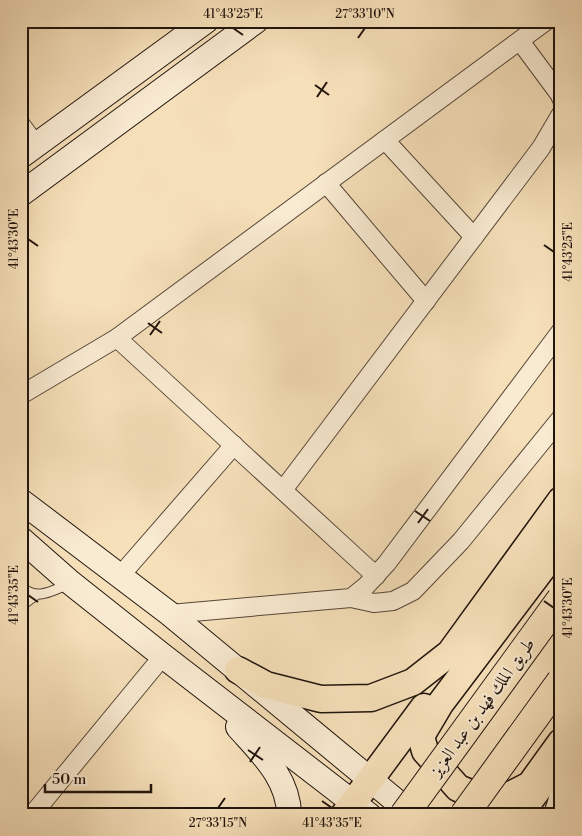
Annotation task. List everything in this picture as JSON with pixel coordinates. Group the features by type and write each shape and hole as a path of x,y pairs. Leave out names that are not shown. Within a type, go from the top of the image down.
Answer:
{"highway":[{"name":"طريق الملك فهد بن عبد العزيز","path":"404,815 561,599"},
{"path":"464,815 561,681"}],"main road":[{"path":"238,670 266,685 321,699 371,698 413,682 450,653 561,500"},
{"path":"355,811 370,780 561,522"},
{"path":"561,540 545,565 440,704 421,736 425,751 458,788 494,802 530,785 561,742"},
{"path":"519,815 561,758"}],"street":[{"path":"21,125 29,150 206,21"},
{"path":"21,194 256,21"},
{"path":"21,395 117,338 546,21"},
{"path":"520,41 561,98"},
{"path":"284,490 540,148 561,114"},
{"path":"385,140 474,237"},
{"path":"326,183 426,301"},
{"path":"351,598 376,576 393,555 561,331"},
{"path":"117,338 376,576"},
{"path":"170,614 351,598 374,603 393,600 413,591 462,541 561,418"},
{"path":"120,576 234,445"},
{"path":"21,501 170,614 413,815"},
{"path":"23,546 206,689 355,811"},
{"path":"32,815 163,656"},
{"path":"206,689 277,773 289,804 289,815"},
{"path":"556,815 561,799"}],"lane":[{"path":"21,587 36,595 45,594 72,583"},
{"path":"21,606 36,595"}]}
